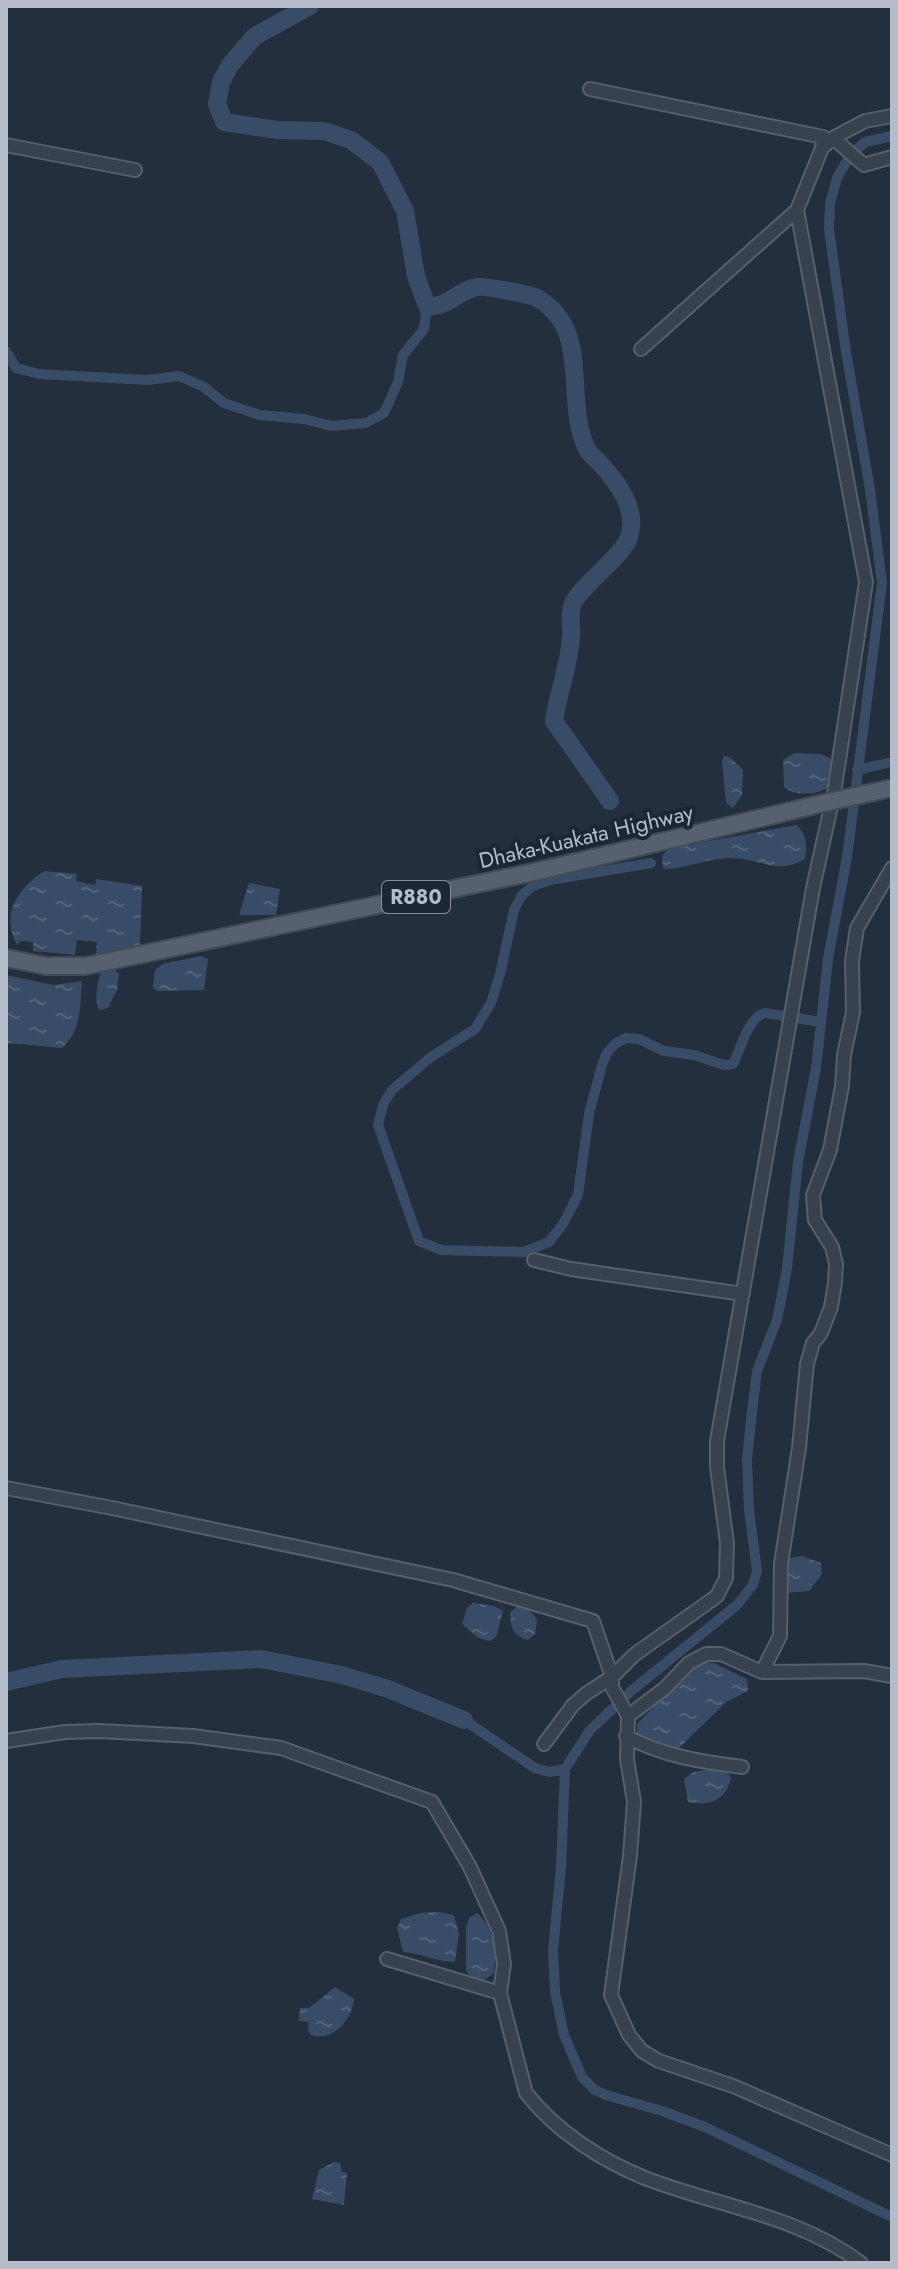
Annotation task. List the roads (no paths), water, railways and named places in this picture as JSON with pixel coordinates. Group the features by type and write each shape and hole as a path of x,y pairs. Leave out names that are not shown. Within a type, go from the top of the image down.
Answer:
{"main road":[{"name":"Dhaka-Kuakata Highway","path":"6,958 67,967 96,964 527,873 892,788"}],"street":[{"path":"590,89 823,137 822,148 797,210 641,349"},
{"path":"822,148 833,138 865,121 892,116"},
{"path":"833,138 864,165 892,157"},
{"path":"6,145 135,170"},
{"path":"544,1744 573,1705 612,1682 634,1655 717,1596 726,1578 727,1543 717,1467 717,1441 813,888 834,793 866,582 797,210"},
{"path":"762,1672 780,1636 781,1564 799,1448 807,1364 813,1343 821,1333 831,1307 835,1283 836,1264 832,1247 815,1220 813,1195 830,1150 842,1086 844,1055 853,1012 852,961 857,928 892,868"},
{"path":"534,1260 597,1273 743,1294"},
{"path":"6,1488 453,1580 593,1621 612,1682 628,1716 626,1736 634,1802 630,1856 611,1995 629,2035 642,2051 659,2061 746,2091 892,2155"},
{"path":"628,1716 664,1689 689,1663 706,1654 721,1654 762,1672 864,1671 892,1676"},
{"path":"6,1741 65,1732 99,1731 193,1736 281,1748 432,1802 470,1867 499,1931 504,1964 500,1993 526,2093 564,2131 605,2158 645,2178 760,2214 834,2246 861,2263"},
{"path":"626,1736 644,1746 679,1757 742,1767"},
{"path":"387,1959 500,1993"}],"water":[{"path":"794,753 821,754 833,760 827,788 805,794 784,787 783,760"},
{"path":"724,756 730,757 743,770 742,795 733,808 726,803"},
{"path":"797,825 806,849 805,859 794,864 776,866 730,858 663,868 662,856 669,848"},
{"path":"44,871 77,874 76,881 95,885 96,879 142,886 140,946 96,955 97,942 77,940 75,955 33,951 33,942 21,941 17,945 10,923 14,903 26,886"},
{"path":"249,883 280,889 276,915 239,915"},
{"path":"201,956 208,959 204,990 157,991 153,988 155,970 163,964"},
{"path":"112,967 119,974 117,990 108,1008 99,1010 96,995 99,979 102,970"},
{"path":"6,975 53,985 82,981 77,1025 62,1048 8,1043"},
{"path":"802,1556 821,1563 822,1574 809,1591 787,1593 787,1562 790,1558"},
{"path":"473,1603 494,1606 503,1611 496,1637 490,1641 478,1638 462,1624 467,1608"},
{"path":"520,1605 537,1619 535,1634 528,1640 519,1636 512,1627 510,1612"},
{"path":"698,1662 714,1663 747,1679 748,1691 726,1702 677,1750 637,1738 637,1724"},
{"path":"710,1769 729,1774 731,1779 725,1792 710,1802 688,1802 684,1779 694,1772"},
{"path":"420,1913 454,1915 459,1933 455,1962 403,1952 397,1928 401,1919"},
{"path":"477,1913 491,1933 495,1956 494,1973 481,1982 466,1971 466,1928 469,1918"},
{"path":"335,1987 354,1999 350,2014 334,2032 311,2035 309,2022 299,2021 300,2008 309,2008"},
{"path":"334,2162 340,2163 342,2172 347,2173 344,2205 312,2199 319,2170"}],"waterway":[{"path":"310,6 255,36 230,65 221,82 217,104 224,122 277,130 324,131 351,140 380,162 405,211 416,276 427,306 447,302 477,287 498,289 537,298 554,311 565,328 571,347 580,430 588,451 613,479 624,497 631,516 631,527 620,552 572,605 570,648 554,721 610,801"},
{"path":"464,1720 535,1768 549,1772 565,1769 590,1730 630,1692 737,1605 753,1585 757,1571 749,1510 747,1459 757,1371 777,1320 787,1268 798,1162 816,1068 828,959 847,857 882,583 829,229 830,203 837,178 849,157 865,142 892,136"},
{"path":"6,351 16,368 39,374 148,380 179,376 204,387 224,403 260,415 304,419 331,426 366,423 384,413 398,382 403,355 424,329 427,306"},
{"path":"857,770 892,762"},
{"path":"651,863 550,880 533,886 522,895 514,910 491,1003 475,1029 431,1057 392,1090 383,1105 378,1125 419,1241 441,1250 524,1252 549,1242 563,1224 578,1195 589,1114 602,1065 616,1043 626,1038 639,1039 664,1051 694,1055 724,1065 733,1064 750,1027 765,1013 821,1022"},
{"path":"6,1682 62,1669 261,1659 342,1675 388,1689 464,1720"},
{"path":"565,1769 561,1868 553,1950 555,1992 564,2035 582,2077 595,2090 606,2095 705,2127 892,2217"}]}
